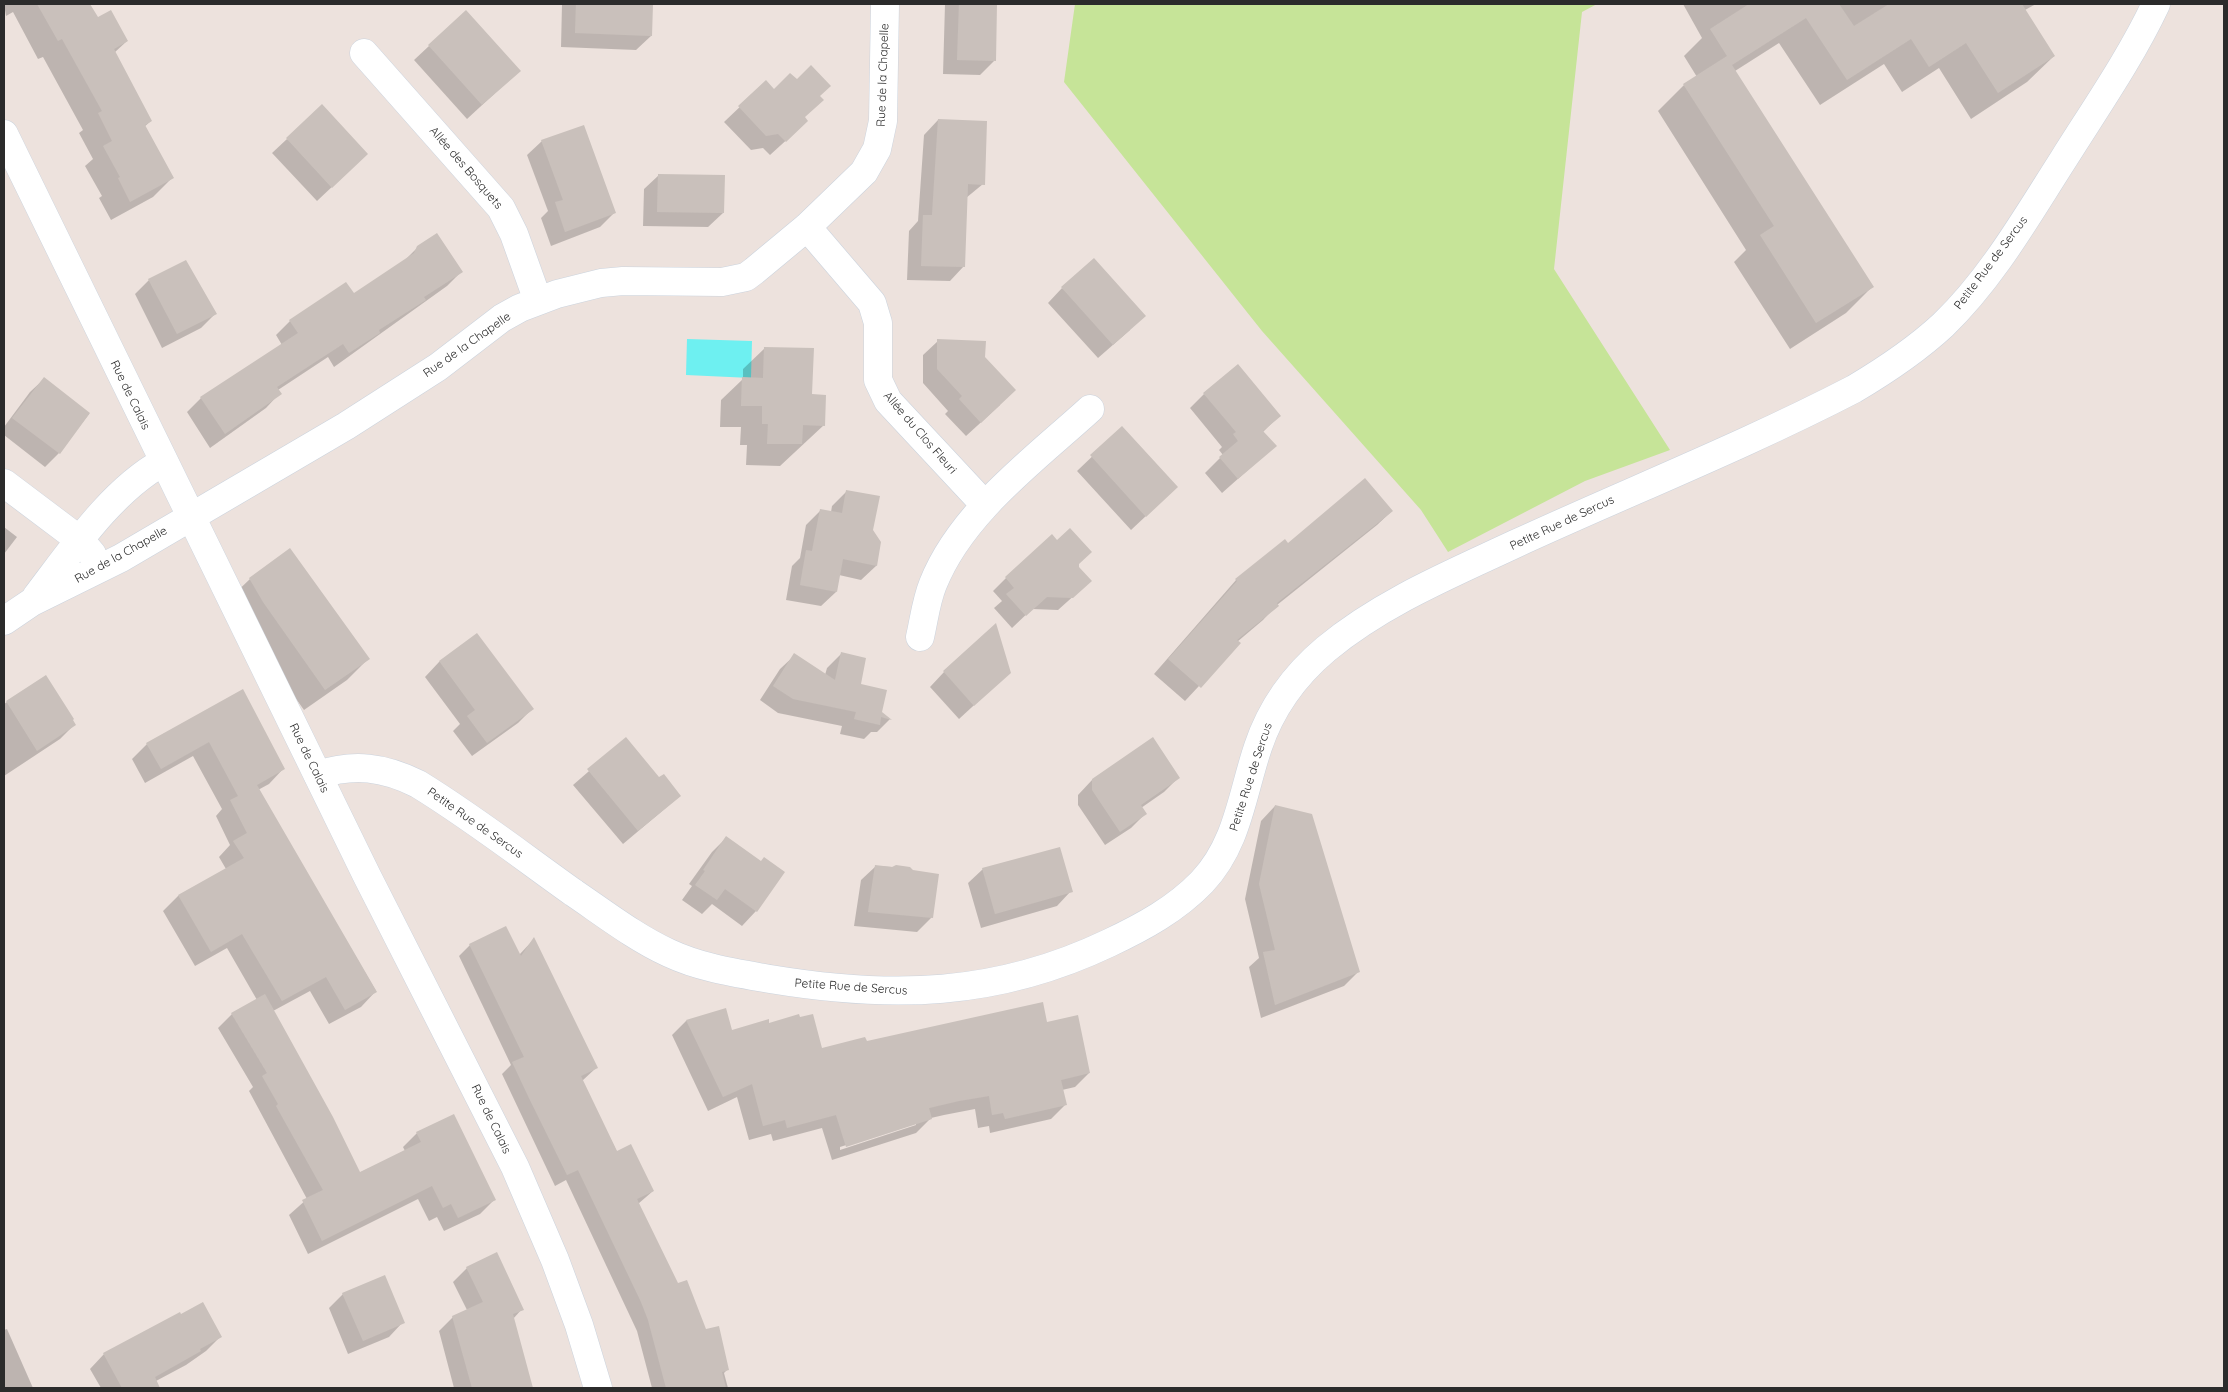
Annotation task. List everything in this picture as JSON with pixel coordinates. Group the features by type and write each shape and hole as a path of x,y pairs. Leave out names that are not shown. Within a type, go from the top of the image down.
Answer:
{"street":[{"name":"Rue de la Chapelle","path":"4,621 32,602 100,568 362,416 445,362 502,318 538,301 601,283 734,280 746,277 807,227 864,172 877,149 883,121 885,4"},
{"name":"Petite Rue de Sercus","path":"318,775 350,767 367,767 402,776 418,784 601,911 654,945 674,955 718,970 826,987 882,991 945,990 1004,980 1092,951 1146,925 1170,910 1203,881 1216,866 1233,833 1256,751 1275,708 1305,668 1350,630 1452,574 1854,389 1902,359 1942,325 1975,289 2034,206 2119,71 2156,4"},
{"name":"Allée des Bosquets","path":"364,53 502,208 514,234 538,301"},
{"name":"Rue de Calais","path":"4,134 367,876 518,1174 555,1260 579,1325 598,1388"},
{"name":"Allée du Clos Fleuri","path":"807,227 872,302 878,323 878,380 888,402 985,506"},
{"path":"920,637 932,586 952,547 985,506 1090,408"},
{"name":"Rue de la Chapelle","path":"32,602 122,492 143,474 163,462"},
{"path":"4,483 81,541 100,568"}],"green space":[{"path":"1075,4 1597,4 1582,12 1554,269 1670,450 1585,481 1448,552 1421,510 1262,331 1064,82"}],"water":[{"path":"687,339 752,341 751,378 686,375"}],"building":[{"path":"37,4 90,4 98,17 111,10 128,41 114,49 152,121 145,125 174,178 130,202 118,178 120,177 103,146 112,141 98,113 102,111 62,39 58,41"},
{"path":"576,4 653,4 652,36 575,33"},
{"path":"959,4 997,4 996,61 957,60"},
{"path":"1749,4 1839,4 1854,26 1889,4 2022,4 2055,56 1998,93 1966,43 1929,67 1911,39 1847,80 1806,18 1732,65 1874,287 1816,323 1760,235 1774,226 1683,84 1727,56 1710,29"},
{"path":"466,10 521,71 482,105 428,45"},
{"path":"811,65 831,86 820,96 824,100 805,117 808,121 786,142 778,134 766,136 738,106 766,80 774,89 790,73 797,79"},
{"path":"322,104 368,154 332,188 286,138"},
{"path":"938,119 987,121 985,185 968,184 965,267 921,266 923,215 932,215"},
{"path":"584,125 616,213 565,232 555,202 563,200 541,140"},
{"path":"658,174 725,175 724,213 657,212"},
{"path":"437,233 463,272 424,297 426,300 379,330 380,333 349,353 343,344 277,387 282,394 225,434 200,397 298,333 289,320 346,282 354,293 414,253 417,246"},
{"path":"1094,258 1146,316 1113,345 1061,287"},
{"path":"186,260 217,314 177,334 148,279"},
{"path":"937,339 986,341 985,357 1016,390 981,423 959,399 962,396 937,369"},
{"path":"764,347 814,348 812,394 826,395 825,426 803,425 802,444 767,444 768,424 762,424 762,406 741,406 742,377 763,378"},
{"path":"1238,364 1281,416 1263,431 1277,446 1238,479 1219,457 1238,441 1233,434 1236,432 1203,393"},
{"path":"44,377 90,413 60,454 12,418"},
{"path":"1122,426 1178,487 1146,517 1090,455"},
{"path":"1365,478 1393,511 1277,603 1279,606 1237,640 1241,643 1201,688 1168,659 1237,581 1235,579 1285,539 1288,543"},
{"path":"846,490 880,496 873,530 881,542 877,566 843,559 837,592 800,585 806,550 812,551 820,509 842,513"},
{"path":"1070,528 1092,552 1079,564 1079,567 1092,581 1073,598 1047,597 1026,616 1006,594 1014,588 1005,577 1052,534 1057,540"},
{"path":"290,548 370,659 325,690 263,602 249,578"},
{"path":"996,623 1011,673 974,706 943,671"},
{"path":"477,633 534,709 487,743 467,716 475,710 439,661"},
{"path":"841,652 866,658 861,684 887,690 882,712 892,720 881,717 880,725 854,719 856,712 793,699 773,686 794,653 835,680"},
{"path":"46,675 76,725 37,751 6,701"},
{"path":"243,689 285,769 257,785 377,992 345,1010 326,977 282,1001 242,934 211,952 178,895 244,858 233,841 247,833 230,800 238,796 209,742 161,769 146,743"},
{"path":"626,737 659,777 664,774 681,796 638,831 587,769"},
{"path":"1153,737 1180,778 1141,805 1147,814 1120,832 1092,790 1092,779"},
{"path":"1275,805 1312,814 1360,972 1275,1005 1263,952 1275,950 1259,884"},
{"path":"726,836 761,861 764,857 785,872 757,912 725,889 717,900 695,885"},
{"path":"1060,847 1073,892 995,914 982,868"},
{"path":"875,865 892,867 896,865 939,874 933,918 868,912"},
{"path":"506,926 521,956 534,937 598,1068 581,1076 617,1151 631,1144 654,1191 637,1199 678,1283 687,1280 706,1329 719,1326 729,1370 722,1372 726,1388 666,1388 648,1320 641,1302 578,1170 567,1175 528,1096 512,1062 524,1057 469,944"},
{"path":"265,994 333,1117 360,1172 421,1142 416,1132 454,1114 496,1200 458,1218 451,1204 443,1208 432,1186 322,1241 302,1200 323,1190 276,1106 278,1104 262,1076 267,1073 231,1013"},
{"path":"1043,1002 1047,1022 1078,1015 1090,1073 1061,1080 1067,1105 1005,1119 1003,1113 992,1115 989,1096 959,1101 929,1108 932,1119 846,1147 836,1115 787,1128 785,1120 763,1126 752,1084 723,1097 686,1020 726,1008 732,1030 769,1019 769,1023 799,1014 800,1017 813,1014 822,1048 865,1037 867,1041"},
{"path":"497,1252 524,1310 513,1314 533,1388 472,1388 452,1316 483,1302 466,1267"},
{"path":"385,1275 405,1323 363,1341 342,1293"},
{"path":"203,1302 222,1337 155,1377 160,1388 122,1388 103,1353 180,1312 181,1314"}]}
